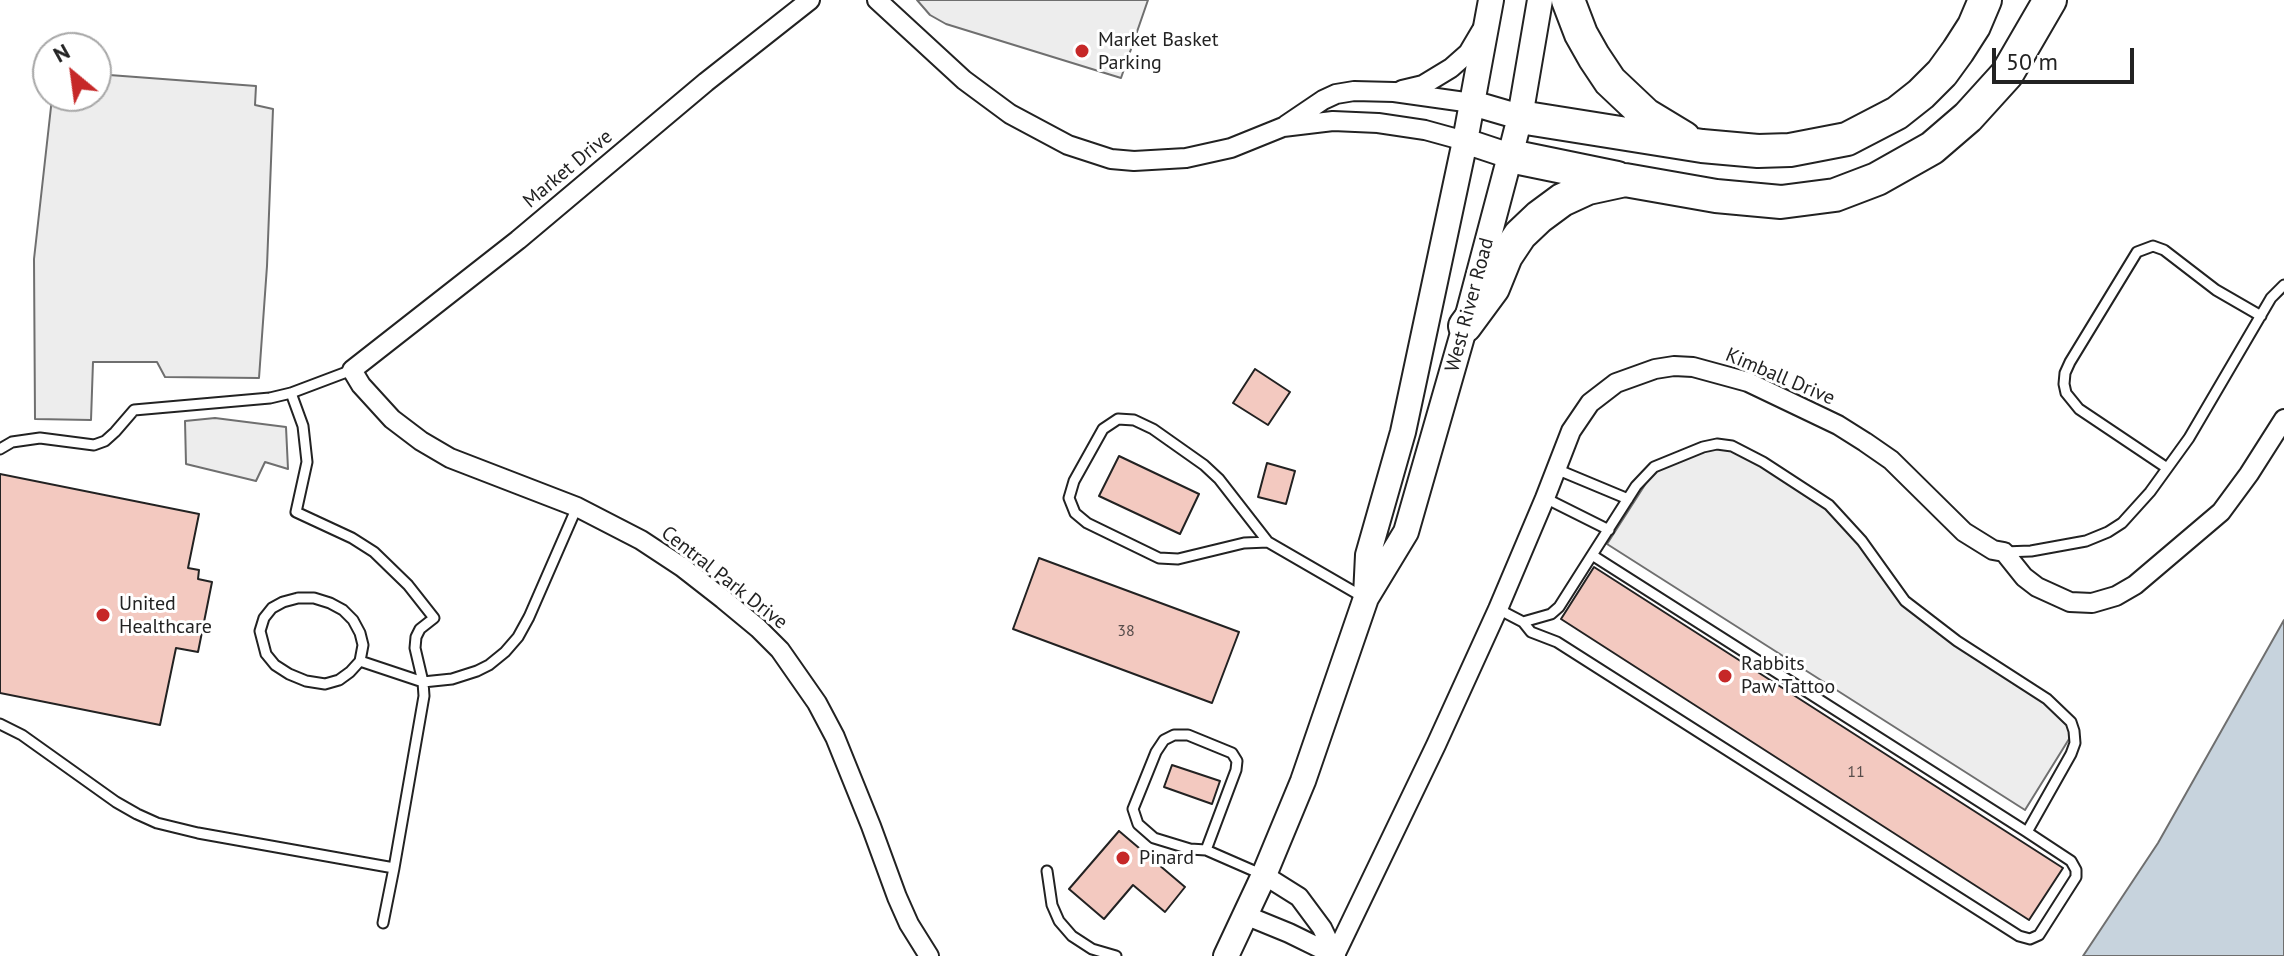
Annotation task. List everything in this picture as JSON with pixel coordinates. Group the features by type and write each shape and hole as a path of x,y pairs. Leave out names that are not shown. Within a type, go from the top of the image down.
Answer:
{"highway":[{"path":"1568,0 1581,34 1610,81 1646,115 1668,130 1702,146"},
{"path":"1520,117 1702,146 1758,151 1790,150 1847,139 1897,113 1942,73 1974,26 1985,0"},
{"path":"1510,156 1716,196 1781,202 1835,195 1877,179 1932,148 1968,117 2007,74 2050,0"},
{"path":"1465,326 1493,288 1506,256 1520,235 1539,217 1562,200 1588,188 1625,180"}],"main road":[{"name":"West River Road","path":"1226,956 1303,781 1366,598 1406,532 1520,117 1540,0"},
{"name":"West River Road","path":"1366,598 1368,555 1403,432 1490,7"},
{"path":"1472,103 1520,117"},
{"path":"1465,141 1510,156"}],"street":[{"path":"877,0 988,98 1047,135 1087,153 1111,159 1186,158 1231,148 1283,127 1336,94 1367,90 1472,103"},
{"name":"Market Drive","path":"352,370 518,240 805,3"},
{"path":"1394,92 1423,85 1458,62 1480,35 1490,7"},
{"path":"1283,127 1333,121 1378,123 1425,130 1465,141"},
{"name":"Kimball Drive","path":"1335,956 1498,609 1571,431 1579,417 1602,392 1633,376 1674,366 1693,367 1748,382 1838,425 1891,460 1964,532 1993,550 2004,552 2024,577 2070,602 2092,603 2116,596 2135,585 2221,512 2284,419"},
{"name":"Central Park Drive","path":"352,370 361,385 392,419 421,441 450,458 577,507 641,540 682,567 758,628 780,650 817,703 835,737 897,897 929,956"},
{"path":"1264,875 1299,897 1322,928 1335,956"},
{"path":"1245,915 1335,956"}],"lane":[{"path":"2167,468 2079,409 2066,393 2064,384 2070,362 2137,252 2153,246 2164,250 2216,290 2261,316"},
{"path":"2004,552 2031,551 2086,541 2122,523 2189,438 2271,298 2284,285"},
{"path":"0,449 12,442 40,438 94,445 105,441 134,410 246,401 291,393 352,370"},
{"path":"291,393 303,426 307,462 296,512 352,538 374,552 408,585 434,618 420,629 416,637 415,648 424,696 383,923"},
{"path":"1268,542 1244,543 1178,559 1159,558 1087,523 1075,513 1069,498 1074,481 1103,429 1118,419 1134,420 1153,429 1204,465 1219,479 1268,542 1366,598"},
{"path":"1523,622 1551,614 1559,607 1636,486 1654,467 1703,447 1717,444 1732,446 1763,462 1829,505 1862,541 1905,601 1957,641 2047,699 2071,722 2075,743 2071,754 2027,832"},
{"path":"1556,469 1628,499"},
{"path":"1545,498 1609,530"},
{"path":"360,661 423,682 452,679 489,665 518,637 577,507"},
{"path":"1498,609 1523,622 1531,632 1557,642 2019,936 2030,939 2039,935 2076,877 2071,861 1592,555"},
{"path":"298,598 314,598 330,603 353,620 360,633 363,645 360,661 339,680 325,684 289,674 266,654 260,631 264,618 272,608 298,598"},
{"path":"0,724 22,735 116,802 157,823 394,868"},
{"path":"1206,850 1237,761 1232,753 1188,735 1174,735 1164,740 1156,752 1133,809 1138,824 1154,838 1190,849 1206,850 1264,875"},
{"path":"1047,871 1052,905 1059,921 1072,936 1092,949 1116,956"}],"shaded area":[{"name":"Market Basket Parking","path":"917,0 1148,0 1121,78 946,24 930,15"},
{"path":"112,75 256,86 255,105 273,109 259,378 165,377 157,362 93,362 91,420 35,419 34,259 50,112 112,112"},
{"path":"215,418 286,427 288,469 265,462 256,481 186,464 185,421"},
{"path":"1732,446 1829,505 1905,601 2047,699 2074,731 2025,810 1607,544 1657,466 1703,447"},
{"path":"2284,620 2284,956 2083,956 2158,843"}],"building":[{"path":"1255,369 1290,392 1268,425 1233,403"},
{"path":"1119,456 1199,494 1180,534 1099,496"},
{"path":"1267,463 1295,471 1286,504 1258,497"},
{"name":"United Healthcare","path":"0,474 199,514 188,568 199,570 198,579 212,582 198,652 176,648 160,725 0,693"},
{"path":"1039,558 1239,632 1212,703 1013,629"},
{"path":"1594,567 2063,868 2029,920 1561,619"},
{"path":"1172,765 1220,781 1212,804 1164,787"},
{"name":"Pinard","path":"1119,831 1185,887 1165,912 1133,885 1104,919 1069,889"}],"place":[{"name":"Market Basket Parking","path":"1082,51"},
{"name":"United Healthcare","path":"103,615"},
{"name":"Rabbits Paw Tattoo","path":"1725,676"},
{"name":"Pinard","path":"1123,858"}]}
